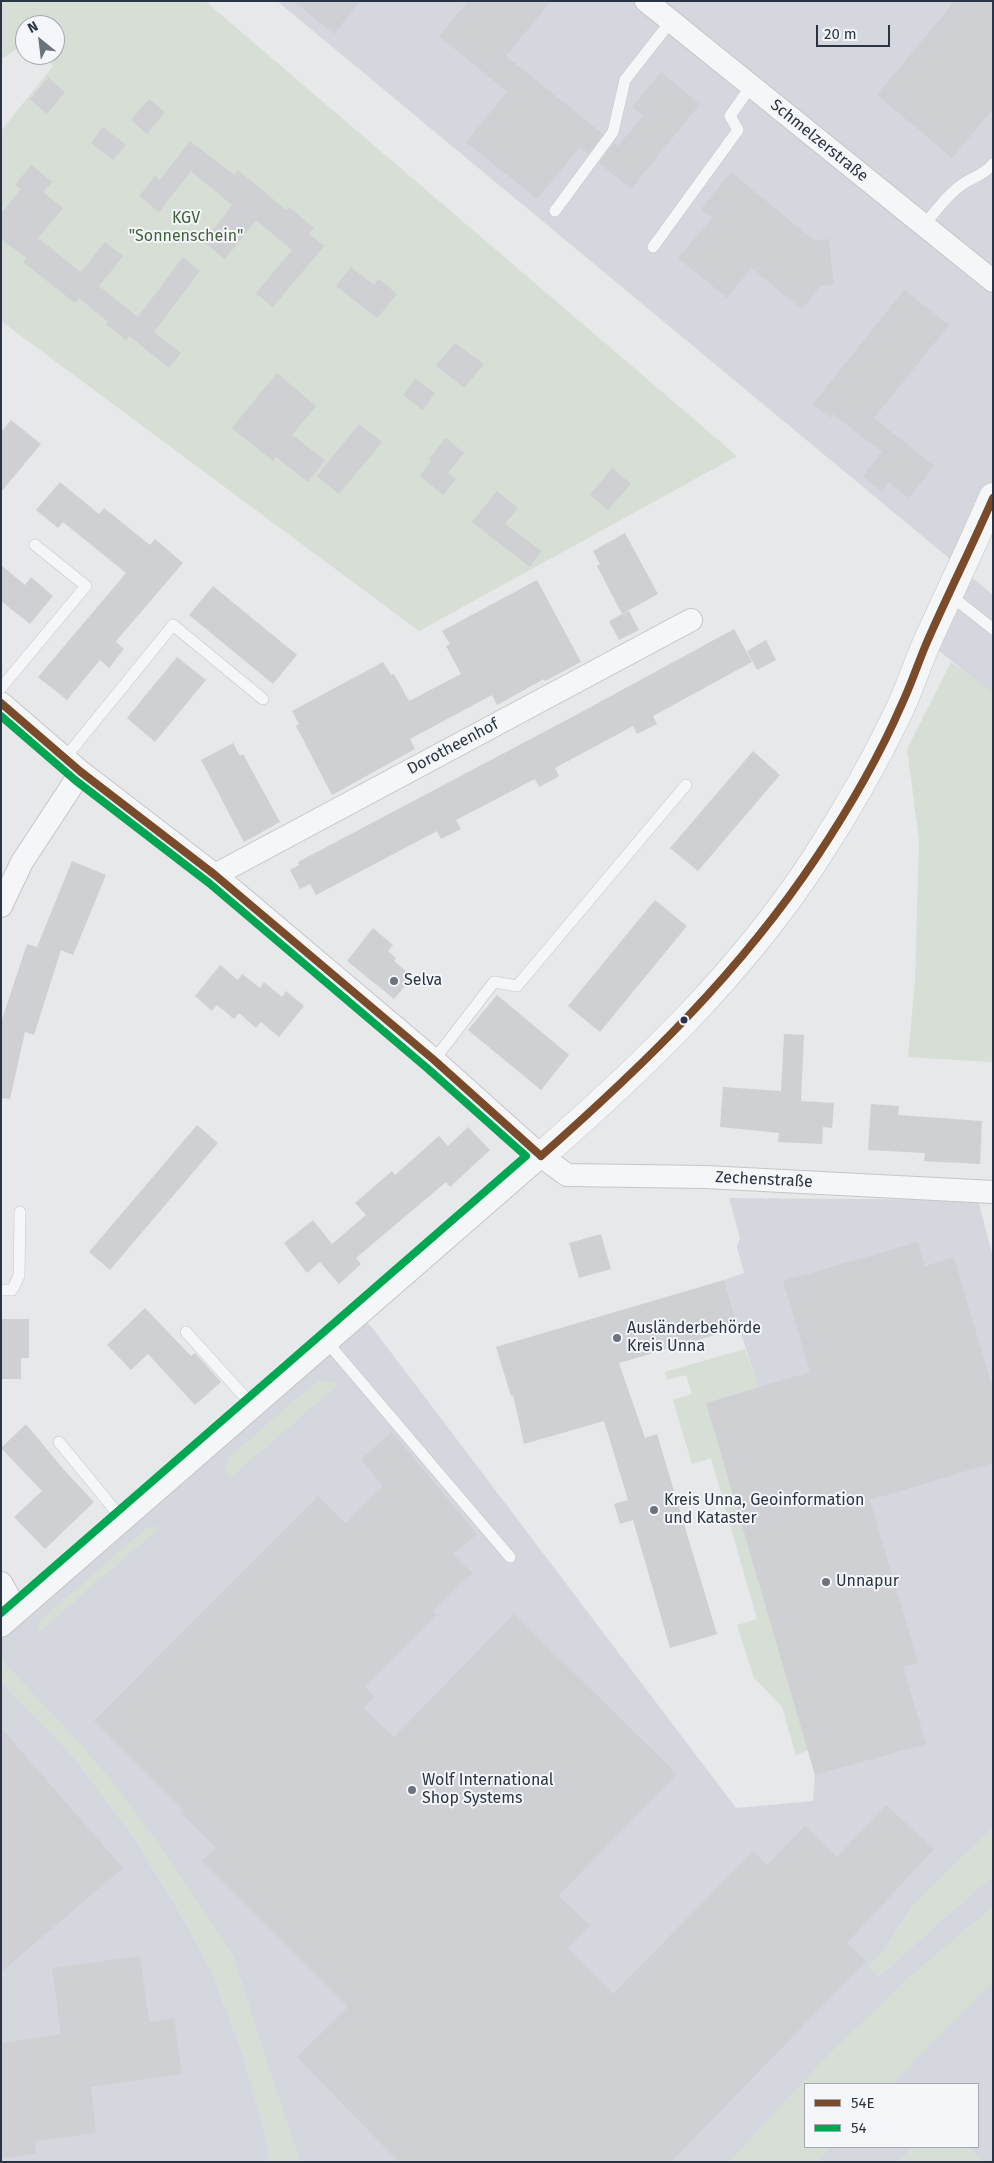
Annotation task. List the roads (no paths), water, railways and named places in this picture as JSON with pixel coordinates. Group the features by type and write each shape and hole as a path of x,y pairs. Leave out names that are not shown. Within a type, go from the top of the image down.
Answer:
{"street":[{"name":"Schmelzerstraße","path":"646,1 993,281"},
{"path":"1,1583 9,1618 541,1156 611,1093 686,1020 723,979 772,918 816,859 855,794 898,713 993,497"},
{"name":"Dorotheenhof","path":"215,875 691,620"},
{"name":"Zechenstraße","path":"1,703 73,765 215,875 434,1060 541,1156 567,1175 706,1176 993,1192"},
{"path":"1,906 73,765"}],"lane":[{"path":"555,211 613,132 625,80 670,22"},
{"path":"653,247 738,130 730,116 751,86"},
{"path":"924,225 948,196 967,182 978,177 993,164"},
{"path":"1,688 86,586 35,545"},
{"path":"950,595 993,629"},
{"path":"73,765 173,626 263,699"},
{"path":"434,1060 494,982 517,986 686,785"},
{"path":"1,1290 12,1290 19,1276 20,1212"},
{"path":"186,1332 253,1406"},
{"path":"327,1342 510,1557"},
{"path":"59,1442 122,1520"}],"place":[{"name":"Selva","path":"394,981"},
{"name":"Ausländerbehörde Kreis Unna","path":"617,1338"},
{"name":"Kreis Unna, Geoinformation und Kataster","path":"654,1510"},
{"name":"Unnapur","path":"826,1582"},
{"name":"Wolf International Shop Systems","path":"412,1790"}],"park label":[{"name":"KGV \"Sonnenschein\"","path":"186,228"}]}
